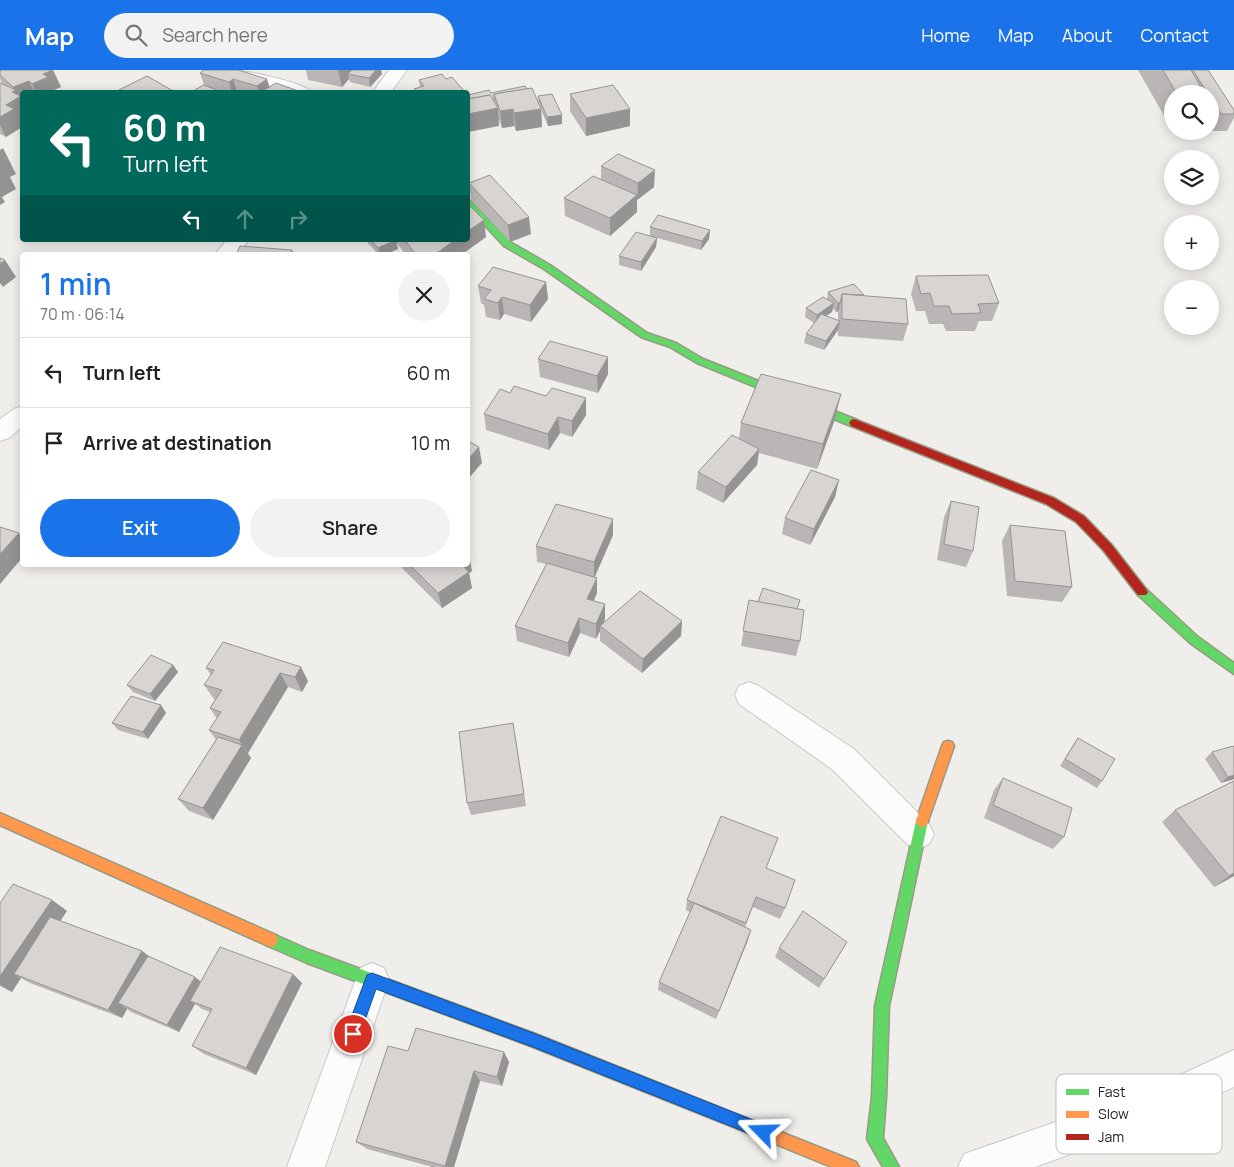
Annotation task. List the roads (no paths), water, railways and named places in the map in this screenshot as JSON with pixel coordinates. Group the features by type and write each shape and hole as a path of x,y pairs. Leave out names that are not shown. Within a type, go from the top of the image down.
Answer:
{"street":[{"path":"211,70 296,90"},
{"path":"383,90 398,70"},
{"path":"470,205 507,244 547,267 644,335 672,345 700,361 880,435 1024,490 1073,515 1107,547 1145,595 1194,640 1234,669"},
{"path":"227,252 237,242"},
{"path":"0,432 20,417"},
{"path":"749,695 843,759 918,834"},
{"path":"891,1167 875,1138 879,1097 882,1006 918,834 948,746"},
{"path":"0,819 307,956 533,1040 851,1167"},
{"path":"306,1167 372,980"},
{"path":"1221,1074 1234,1068"},
{"path":"977,1167 1056,1141"}]}
